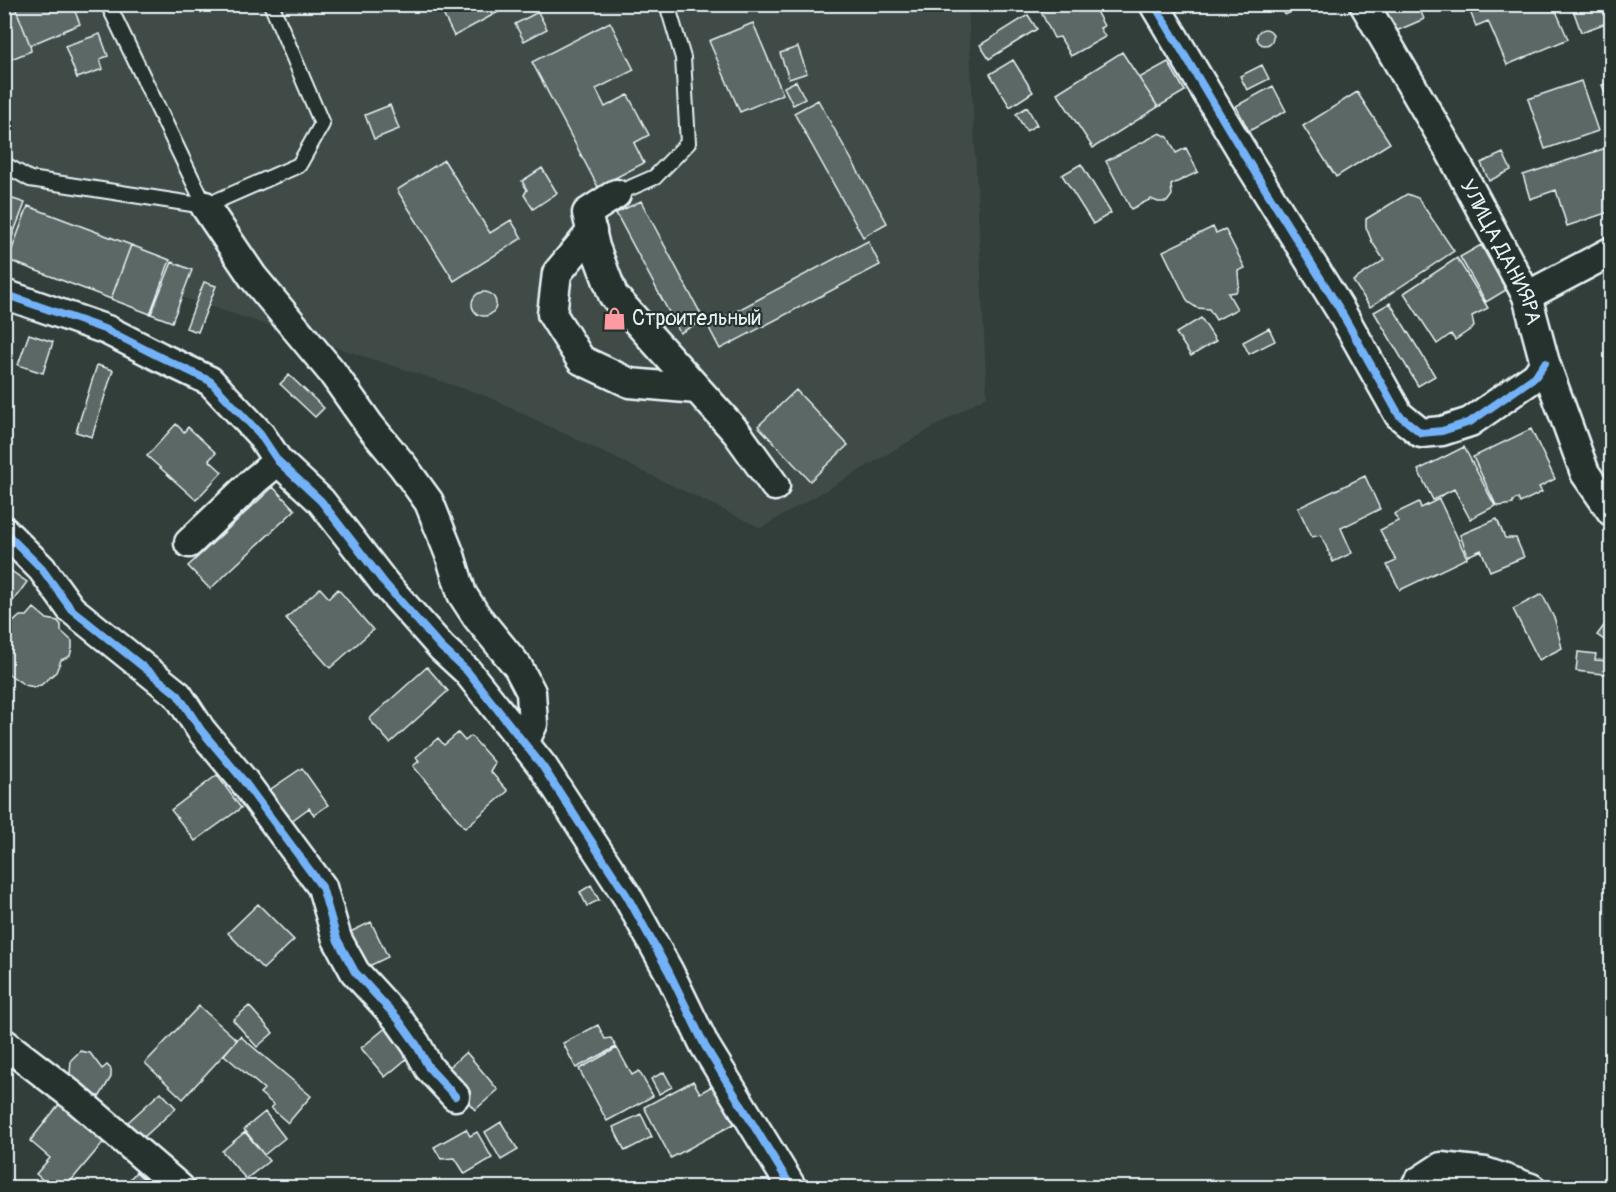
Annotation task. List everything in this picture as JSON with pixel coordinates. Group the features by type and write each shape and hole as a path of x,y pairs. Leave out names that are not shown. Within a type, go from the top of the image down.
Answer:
{"street":[{"path":"1154,4 1234,139 1339,308 1399,415 1420,433 1442,431 1470,422 1536,376 1545,363"},
{"name":"УЛИЦА ДАНИЯРА","path":"1364,4 1450,151 1527,296 1545,363 1586,473 1611,512"},
{"path":"616,194 587,213 595,247 613,295 737,433 775,486"},
{"path":"205,206 253,276 332,372 370,426 429,502 450,555 462,594 477,617 518,667 531,692 533,724 524,743"},
{"path":"592,231 557,273 552,314 581,360 630,383 697,389"},
{"path":"1527,296 1611,251"},
{"path":"4,294 107,330 210,381 260,434 278,461 321,501 386,585 442,648 466,671 543,767 627,896 669,972 705,1046 792,1188"},
{"path":"189,543 278,461"},
{"path":"4,531 42,569 71,609 178,695 201,730 243,780 322,888 337,939 355,972 398,1019 416,1044 429,1068 455,1096"},
{"path":"4,1043 73,1096 180,1188"},
{"path":"1415,1188 1418,1182 1441,1167 1485,1172 1531,1188"}],"lane":[{"path":"108,4 205,206"},
{"path":"4,164 30,179 205,206 299,165 322,124 272,4"},
{"path":"616,194 655,177 688,143 683,58 667,4"}],"shaded area":[{"name":"Строительный","path":"5,5 968,5 987,396 761,528 486,396 5,240"}],"building":[{"path":"4,4 14,4 31,51 4,62"},
{"path":"14,4 72,4 80,24 30,45"},
{"path":"438,4 513,4 454,36"},
{"path":"1054,4 1092,4 1104,26 1100,28 1105,37 1071,56 1060,37 1054,38 1041,12"},
{"path":"1280,4 1323,4 1308,12 1305,5 1285,15"},
{"path":"1382,4 1437,4 1421,12 1424,19 1394,32"},
{"path":"1467,4 1553,4 1568,39 1507,65 1488,21 1476,26"},
{"path":"1571,4 1612,4 1612,21 1581,32"},
{"path":"538,12 547,29 524,41 515,24"},
{"path":"1028,15 1037,29 989,59 980,45"},
{"path":"610,22 634,70 596,89 605,107 628,95 649,135 634,143 644,163 598,187 532,62"},
{"path":"753,23 783,94 740,112 709,41"},
{"path":"1265,29 1271,31 1273,37 1271,43 1265,45 1259,43 1257,37 1259,31"},
{"path":"100,34 108,56 100,59 103,69 77,78 65,46"},
{"path":"798,47 807,73 789,79 780,53"},
{"path":"1122,52 1158,107 1093,148 1057,93"},
{"path":"1013,60 1033,92 1010,107 990,74"},
{"path":"1168,62 1185,91 1158,107 1139,78"},
{"path":"1262,65 1269,79 1247,90 1240,76"},
{"path":"796,81 805,99 793,105 784,87"},
{"path":"1581,81 1598,131 1545,149 1528,99"},
{"path":"1612,82 1612,110 1602,85"},
{"path":"1273,86 1286,111 1249,131 1236,106"},
{"path":"1357,92 1390,143 1336,177 1303,126"},
{"path":"818,100 887,223 863,237 794,113"},
{"path":"390,105 399,129 374,139 365,115"},
{"path":"1027,107 1037,125 1026,131 1016,114"},
{"path":"1160,133 1168,137 1176,153 1186,148 1198,172 1171,185 1172,195 1167,202 1151,199 1131,209 1106,161"},
{"path":"1606,148 1612,166 1612,211 1567,226 1556,190 1530,199 1523,175"},
{"path":"1503,153 1511,170 1489,181 1481,163"},
{"path":"444,160 490,233 511,220 522,238 454,281 397,190"},
{"path":"1081,164 1111,213 1093,224 1062,175"},
{"path":"542,168 557,193 533,209 524,195 527,190 522,181"},
{"path":"1407,194 1418,198 1454,251 1370,307 1353,281 1384,260 1372,242 1366,227 1366,219"},
{"path":"4,196 25,203 4,258"},
{"path":"641,201 704,320 680,333 616,213"},
{"path":"28,206 131,245 111,299 8,260"},
{"path":"1213,227 1216,233 1225,229 1245,268 1238,271 1239,285 1236,292 1228,293 1237,309 1216,320 1209,309 1197,308 1188,302 1163,251"},
{"path":"868,241 880,265 720,349 708,326"},
{"path":"131,245 170,260 150,314 111,299"},
{"path":"1481,245 1506,290 1486,302 1460,257"},
{"path":"1457,258 1488,308 1472,316 1474,327 1455,340 1451,334 1437,344 1404,293"},
{"path":"172,262 192,270 172,322 151,314"},
{"path":"204,282 216,286 198,332 186,328"},
{"path":"484,292 492,296 496,304 492,312 484,316 476,312 472,304 476,296"},
{"path":"1390,303 1435,376 1418,386 1374,312"},
{"path":"1201,318 1216,341 1191,356 1176,333"},
{"path":"1269,328 1275,341 1249,354 1243,342"},
{"path":"29,334 53,342 43,373 18,365"},
{"path":"97,365 113,370 92,437 76,432"},
{"path":"289,375 324,408 315,417 280,384"},
{"path":"796,390 848,445 810,481 758,426"},
{"path":"176,424 184,432 188,427 216,453 209,460 222,472 196,500 147,456"},
{"path":"1531,429 1555,479 1539,487 1542,492 1520,503 1518,498 1513,501 1513,504 1496,505 1473,457"},
{"path":"1464,447 1495,506 1470,519 1454,489 1433,500 1418,470"},
{"path":"1365,476 1380,509 1341,528 1352,553 1333,562 1321,535 1312,537 1298,508"},
{"path":"273,487 295,510 210,589 188,566"},
{"path":"1439,499 1467,558 1400,590 1387,565 1396,561 1380,530 1398,521 1394,514 1419,502 1421,508"},
{"path":"1497,519 1505,538 1516,538 1524,557 1490,571 1481,550 1468,556 1460,535"},
{"path":"4,566 27,582 13,601 4,595"},
{"path":"320,588 329,598 338,589 373,630 330,668 286,618"},
{"path":"1542,594 1555,620 1562,648 1539,660 1513,609"},
{"path":"34,608 47,619 58,621 61,631 72,641 72,648 70,656 61,660 56,672 41,685 34,687 25,685 4,671 4,643 9,638 8,632 11,624 20,616 27,616"},
{"path":"1612,608 1612,645 1597,635 1609,619 1606,616"},
{"path":"1578,652 1596,654 1595,660 1612,661 1612,675 1576,671"},
{"path":"427,667 448,691 390,743 369,719"},
{"path":"458,733 465,741 471,736 495,763 490,771 508,791 465,828 413,766 419,761 416,757 438,738 444,745"},
{"path":"302,768 328,805 314,815 309,808 287,824 265,793"},
{"path":"217,775 241,808 195,841 171,810"},
{"path":"591,885 599,900 587,906 580,892"},
{"path":"258,904 294,940 263,969 228,933"},
{"path":"371,922 388,957 367,967 350,932"},
{"path":"199,1006 237,1040 183,1099 145,1063"},
{"path":"249,1006 273,1033 257,1047 233,1020"},
{"path":"598,1025 605,1039 611,1038 616,1047 576,1068 563,1043"},
{"path":"388,1026 417,1050 385,1077 361,1048"},
{"path":"240,1036 311,1096 288,1123 271,1108 274,1105 260,1093 264,1089 224,1055"},
{"path":"617,1048 632,1075 639,1071 653,1096 607,1121 579,1069"},
{"path":"80,1051 90,1053 102,1069 107,1065 111,1069 111,1077 100,1096 95,1096 70,1074 71,1060"},
{"path":"466,1052 498,1090 475,1110 443,1073"},
{"path":"664,1072 672,1087 659,1094 651,1079"},
{"path":"693,1081 700,1093 714,1085 734,1124 671,1158 644,1107"},
{"path":"161,1092 176,1108 143,1138 128,1122"},
{"path":"61,1102 106,1139 65,1188 52,1188 36,1174 50,1158 30,1141"},
{"path":"265,1112 285,1138 264,1155 244,1129"},
{"path":"641,1114 652,1137 625,1151 613,1127"},
{"path":"501,1122 518,1150 501,1160 485,1132"},
{"path":"466,1129 470,1136 477,1132 492,1158 465,1174 455,1158 441,1159 434,1147"},
{"path":"245,1132 269,1161 246,1179 222,1151"},
{"path":"136,1172 153,1188 122,1188"}],"cycle path":[{"path":"1154,4 1339,308 1399,415 1421,433 1442,431 1470,422 1536,376 1545,363"},
{"path":"4,294 107,330 210,381 260,434 278,461 321,501 386,585 442,648 467,671 543,767 627,896 669,972 705,1046 792,1188"},
{"path":"4,531 42,569 71,609 178,695 201,730 243,780 322,887 337,939 355,972 398,1019 416,1044 429,1068 455,1096"}],"place":[{"name":"Строительный","path":"614,318"}]}
